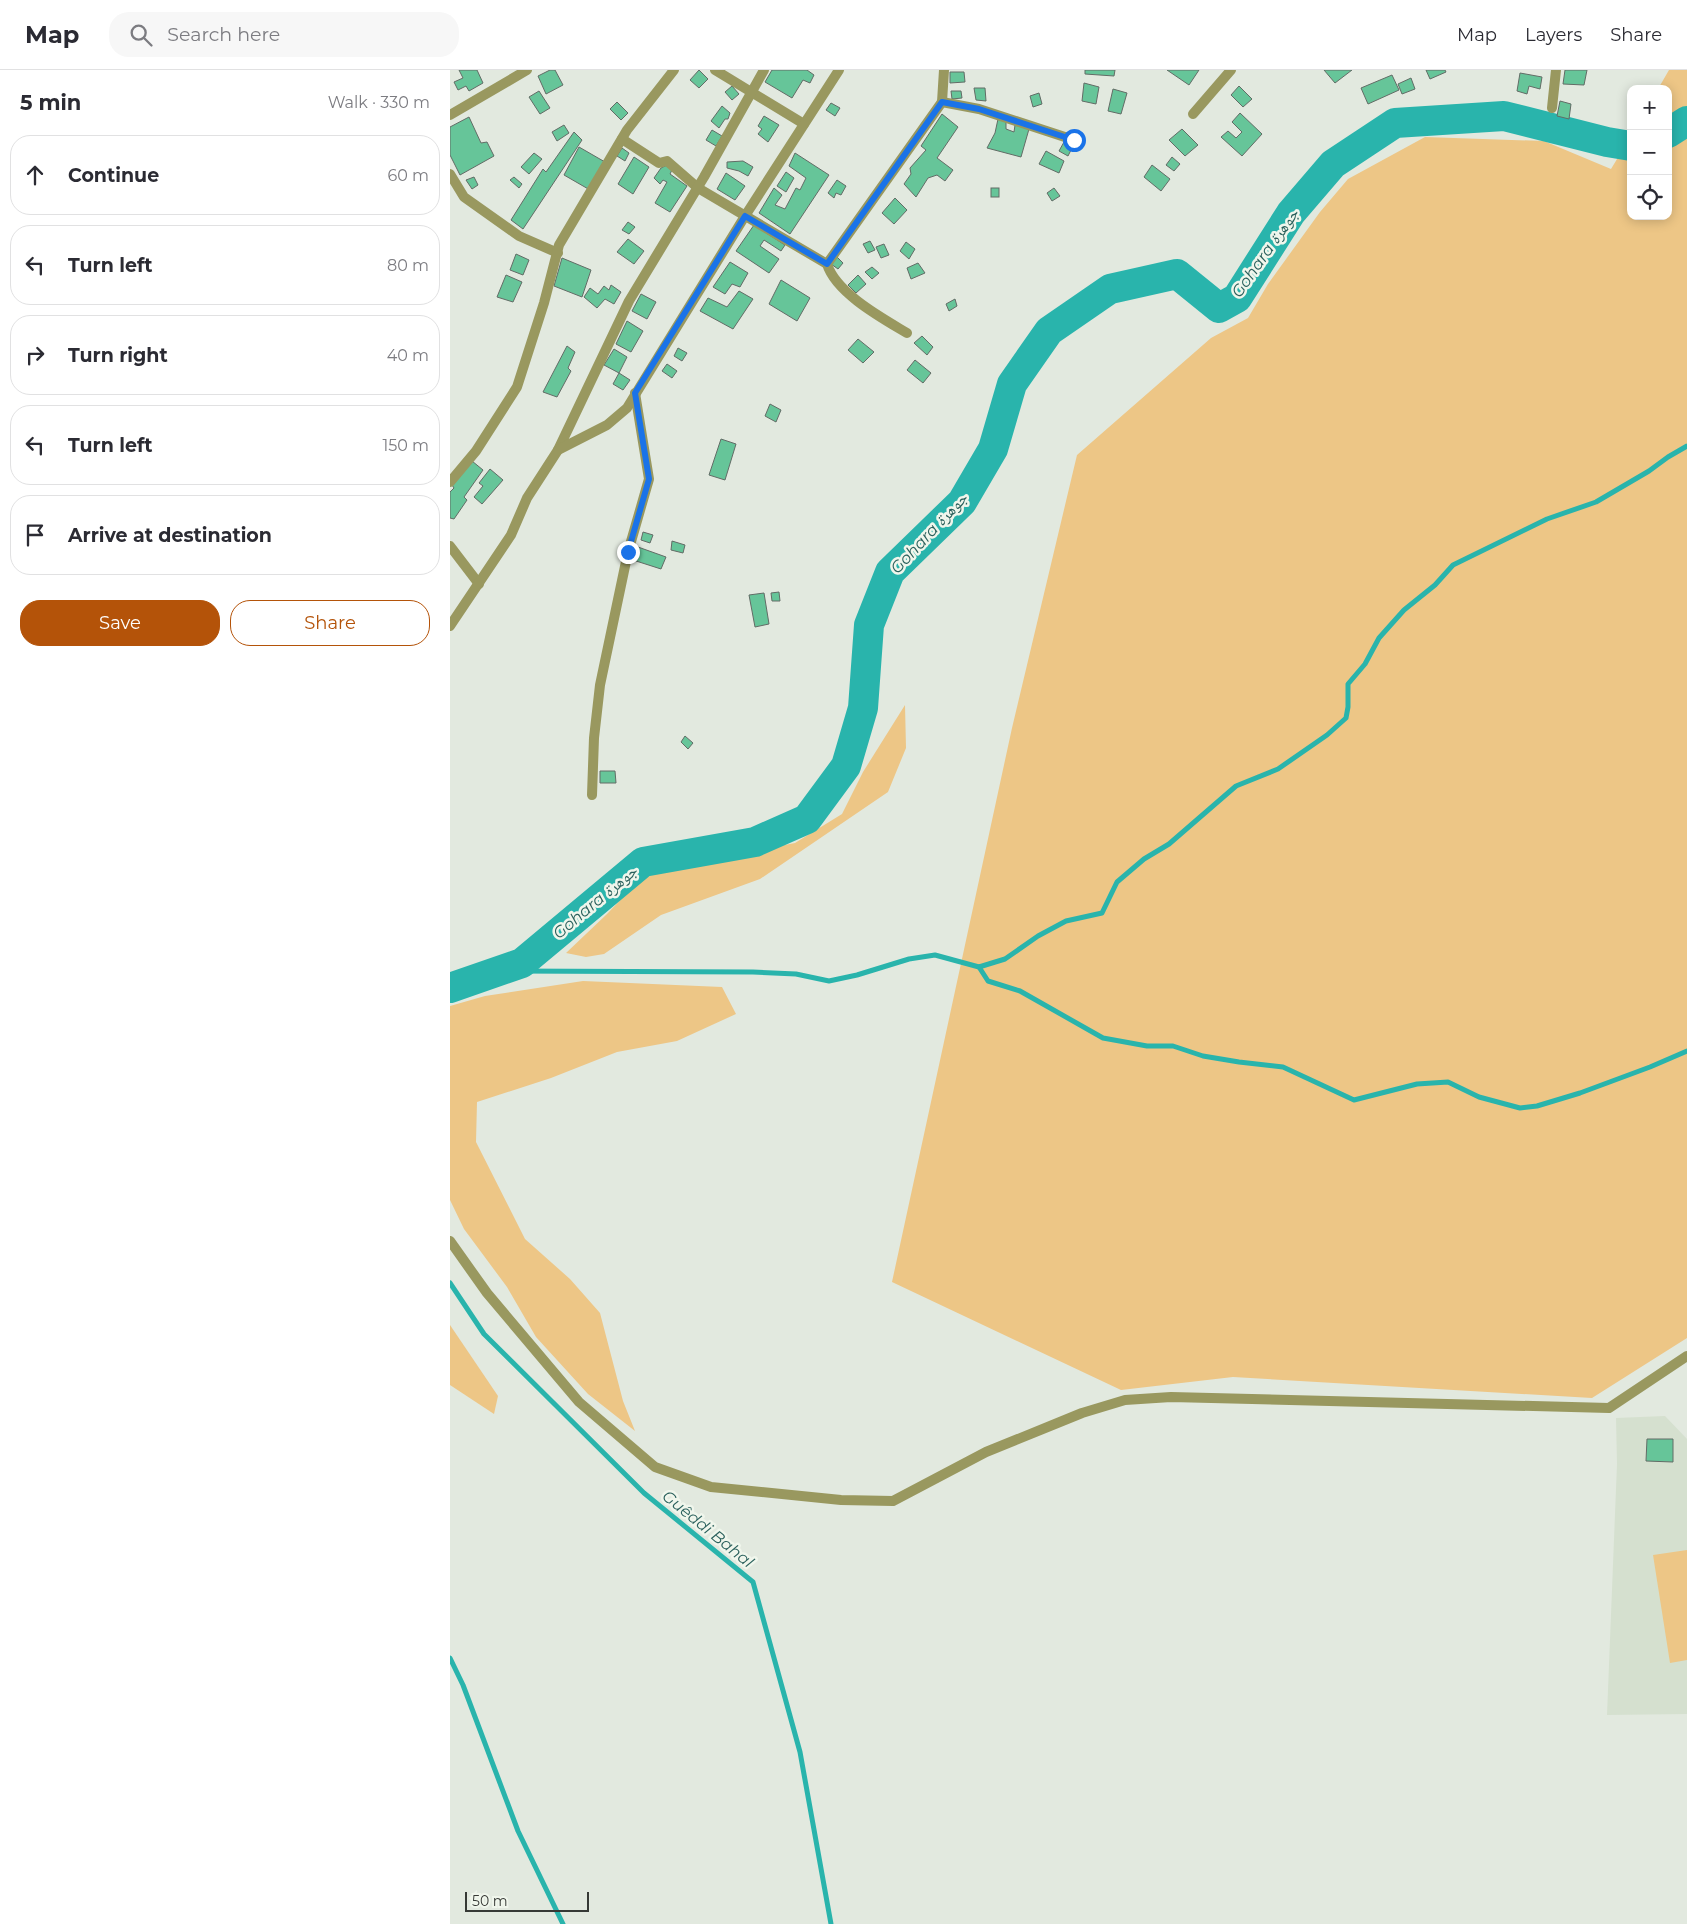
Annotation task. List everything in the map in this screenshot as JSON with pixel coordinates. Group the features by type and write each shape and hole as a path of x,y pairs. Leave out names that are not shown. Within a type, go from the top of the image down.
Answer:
{"street":[{"path":"450,115 527,70"},
{"path":"450,482 476,451 517,387 560,245 622,139 674,70"},
{"path":"715,70 804,124"},
{"path":"450,626 511,535 527,498 558,450 629,301 698,188 764,70"},
{"path":"558,450 607,426 626,408 745,216 839,70"},
{"path":"827,264 942,102 944,70"},
{"path":"1193,114 1232,70"},
{"path":"1552,108 1556,70"},
{"path":"942,102 979,109 1074,140"},
{"path":"622,139 658,163 667,161 698,188 827,264 829,272 858,303 907,333"},
{"path":"450,174 464,197 519,236 558,253"},
{"path":"592,794 594,738 600,685 628,552 649,479 635,393"},
{"path":"450,546 479,584"},
{"path":"450,1241 487,1293 579,1402 655,1467 711,1487 822,1498 893,1501 986,1452 1082,1413 1125,1400 1171,1397 1609,1408 1687,1356"}],"shaded area":[{"path":"1669,70 1687,70 1687,1338 1592,1398 1233,1377 1121,1390 892,1282 1012,728 1077,455 1211,338 1248,318 1268,284 1320,212 1348,179 1425,137 1544,141 1611,169 1627,143 1627,220 1672,220 1672,85 1660,85"},
{"path":"905,705 906,748 888,792 760,879 661,915 604,954 586,957 566,953 648,871 795,843 842,814 863,772"},
{"path":"583,981 722,987 736,1014 677,1041 617,1052 551,1078 477,1102 476,1142 525,1239 570,1279 600,1313 623,1401 635,1431 588,1394 536,1337 507,1287 464,1229 450,1200 450,1006 485,996"},
{"path":"450,1325 498,1396 494,1414 450,1385"},
{"path":"1665,1416 1687,1439 1687,1714 1607,1715 1617,1464 1616,1418"},
{"path":"1687,1550 1687,1660 1670,1663 1653,1555"}],"building":[{"path":"459,70 477,70 483,83 469,91 466,86 458,90 454,82 463,78"},
{"path":"550,70 555,70 563,85 546,94 538,76"},
{"path":"699,70 708,79 699,88 690,80"},
{"path":"772,70 807,70 814,75 810,83 803,80 792,98 765,82"},
{"path":"1085,70 1115,70 1114,76 1085,74"},
{"path":"1167,70 1199,70 1189,85"},
{"path":"1324,70 1352,70 1335,83"},
{"path":"1426,70 1445,70 1446,72 1430,79"},
{"path":"1565,70 1587,70 1584,85 1563,84"},
{"path":"950,72 964,72 965,82 950,83"},
{"path":"1520,73 1542,77 1540,89 1529,86 1527,94 1517,91"},
{"path":"1392,75 1399,90 1368,104 1361,88"},
{"path":"1411,78 1415,89 1402,94 1398,84"},
{"path":"1084,83 1099,87 1096,104 1082,101"},
{"path":"732,86 739,94 732,100 725,92"},
{"path":"1239,86 1252,99 1243,107 1231,95"},
{"path":"974,88 985,88 986,101 976,100"},
{"path":"1113,89 1127,93 1121,114 1108,111"},
{"path":"539,91 550,108 540,114 529,97"},
{"path":"951,91 961,91 962,98 952,99"},
{"path":"1039,93 1042,104 1033,107 1030,96"},
{"path":"1560,101 1571,104 1569,119 1557,116"},
{"path":"617,102 628,113 621,120 610,109"},
{"path":"831,103 840,108 835,116 826,110"},
{"path":"722,106 730,113 728,119 725,119 719,128 711,121"},
{"path":"1240,113 1262,134 1242,156 1221,137 1228,131 1236,138 1242,132 1232,122"},
{"path":"942,114 958,127 937,158 953,170 945,181 937,175 928,178 916,197 904,184 911,174 910,168 926,150 921,146"},
{"path":"764,116 779,125 768,142 758,134 762,129 758,126"},
{"path":"469,117 481,143 487,142 494,156 460,175 450,155 450,127"},
{"path":"998,119 1006,122 1006,129 1014,132 1015,125 1029,129 1021,157 987,148 995,133"},
{"path":"564,125 569,133 557,141 552,132"},
{"path":"1182,129 1198,145 1185,156 1169,140"},
{"path":"712,130 722,136 716,146 706,140"},
{"path":"574,132 582,140 523,229 511,220 543,169 546,172"},
{"path":"1064,142 1072,148 1068,156 1059,151"},
{"path":"579,147 605,162 590,190 564,175"},
{"path":"622,148 629,153 625,161 617,156"},
{"path":"1046,151 1064,161 1059,173 1039,164"},
{"path":"534,153 542,159 529,174 521,167"},
{"path":"795,153 829,175 790,234 759,213 774,188 782,195 775,205 785,209 796,188 800,190 806,178 789,166"},
{"path":"634,157 649,167 633,194 618,184"},
{"path":"1172,157 1180,164 1174,171 1166,165"},
{"path":"743,161 753,167 748,176 727,168 727,162"},
{"path":"667,165 672,170 670,174 687,186 670,212 655,203 667,182 663,180 660,184 654,178 661,168"},
{"path":"1152,165 1170,179 1161,191 1144,177"},
{"path":"786,172 794,178 786,192 777,186"},
{"path":"726,173 745,186 735,200 717,189"},
{"path":"474,177 478,185 472,189 466,180"},
{"path":"514,177 522,184 519,188 510,180"},
{"path":"837,180 846,186 841,195 836,193 834,198 828,193"},
{"path":"991,188 999,188 999,197 991,197"},
{"path":"1054,188 1060,196 1052,201 1047,193"},
{"path":"895,198 907,210 894,224 882,213"},
{"path":"628,222 635,227 629,234 622,230"},
{"path":"754,225 785,245 781,251 764,240 760,246 779,259 769,273 736,251"},
{"path":"628,239 644,251 634,264 617,252"},
{"path":"870,241 875,250 868,253 863,244"},
{"path":"906,242 915,249 909,259 900,251"},
{"path":"884,244 889,255 881,258 876,247"},
{"path":"516,254 529,260 523,275 510,270"},
{"path":"837,257 843,263 838,269 831,264"},
{"path":"562,258 591,270 582,297 554,286"},
{"path":"730,262 748,273 740,287 732,284 725,294 713,287"},
{"path":"918,263 925,273 911,279 907,268"},
{"path":"872,267 879,273 872,279 865,272"},
{"path":"506,275 522,282 513,302 497,297"},
{"path":"858,275 866,284 856,293 848,285"},
{"path":"781,280 810,298 797,321 769,304"},
{"path":"611,285 621,292 614,304 605,299 597,308 584,297 590,288 598,294 604,286 609,290"},
{"path":"739,291 753,299 733,329 700,311 708,298 727,307"},
{"path":"641,294 656,302 647,319 632,311"},
{"path":"955,299 957,306 949,311 946,304"},
{"path":"627,321 643,331 631,352 616,344"},
{"path":"922,336 933,347 927,355 914,343"},
{"path":"858,339 874,352 863,363 848,350"},
{"path":"567,346 575,352 568,368 571,371 557,397 543,392"},
{"path":"678,348 687,353 682,361 674,356"},
{"path":"614,349 627,357 619,373 604,365"},
{"path":"915,360 931,373 923,383 907,370"},
{"path":"667,364 677,371 672,378 662,371"},
{"path":"619,373 630,380 623,390 613,384"},
{"path":"770,404 781,410 776,422 765,416"},
{"path":"721,439 736,444 725,480 709,475"},
{"path":"472,461 483,470 464,497 467,500 454,519 450,518 450,492 454,488 452,485"},
{"path":"490,469 503,480 482,504 474,497 483,486 479,483"},
{"path":"643,532 653,535 650,543 641,540"},
{"path":"672,541 685,545 683,553 671,550"},
{"path":"638,547 666,557 661,569 633,560"},
{"path":"779,592 780,601 772,601 771,593"},
{"path":"764,593 769,624 755,627 749,595"},
{"path":"685,736 693,743 688,749 681,742"},
{"path":"600,771 615,771 616,783 600,783"},
{"path":"1647,1439 1673,1439 1673,1462 1646,1461"}],"waterway":[{"name":"Gohara جوهرة","path":"450,988 522,963 643,862 755,842 807,819 846,766 863,708 869,625 890,572 962,502 993,449 1012,384 1049,331 1110,289 1177,274 1219,308 1237,298 1291,213 1333,164 1395,123 1504,116 1627,145"},
{"name":"Gohara جوهرة","path":"1672,130 1687,121"},
{"path":"503,971 753,972 796,974 829,981 857,975 909,959 935,955 979,967 1005,959 1038,936 1066,921 1102,913 1117,882 1144,859 1169,844 1236,786 1278,769 1327,735 1346,718 1348,684 1365,664 1379,638 1404,610 1435,585 1453,565 1547,519 1596,502 1687,446"},
{"path":"979,967 988,981 1020,991 1103,1038 1147,1046 1173,1046 1203,1056 1283,1067 1354,1100 1417,1084 1448,1082 1479,1097 1520,1108 1537,1106 1580,1093 1687,1051"},
{"name":"Guêddi Bahal","path":"450,1283 484,1334 644,1493 753,1582 800,1752 831,1924"},
{"path":"450,1658 463,1685 518,1831 563,1924"}],"route":[{"path":"628,552 649,479 635,393 745,216 827,264 942,102 979,109 1074,140"}]}
